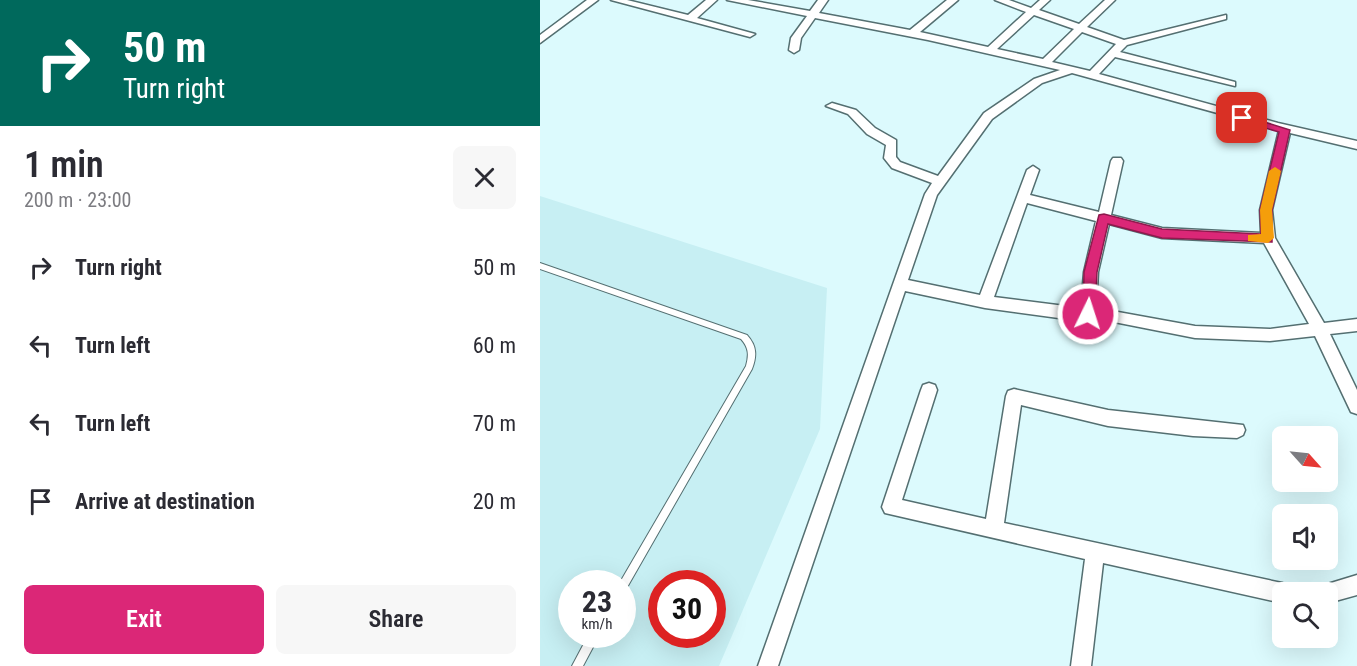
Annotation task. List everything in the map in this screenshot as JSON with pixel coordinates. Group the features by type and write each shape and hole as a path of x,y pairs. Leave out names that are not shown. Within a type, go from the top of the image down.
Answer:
{"street":[{"path":"540,40 593,0"},
{"path":"616,0 750,34"},
{"path":"690,19 712,0"},
{"path":"732,0 813,12 1045,63 1282,130 1357,146"},
{"path":"794,50 796,38 823,0"},
{"path":"912,34 953,0"},
{"path":"1000,0 1123,43"},
{"path":"989,51 1045,0"},
{"path":"1045,63 1110,0"},
{"path":"1092,75 1123,43 1223,17"},
{"path":"1113,53 1232,84"},
{"path":"768,666 898,284 931,194 988,116 1038,81 1070,70"},
{"path":"832,106 852,112 871,131 892,143 890,158 896,165 940,181"},
{"path":"1282,130 1266,210 1268,238 1319,328 1357,406"},
{"path":"1088,314 1091,272 1117,161"},
{"path":"985,302 1012,224 1025,198 1033,170"},
{"path":"1025,198 1162,233 1268,238"},
{"path":"898,284 985,302 1109,315 1195,332 1270,335 1357,325"},
{"path":"929,390 891,507 1272,591"},
{"path":"994,529 1014,396 1108,418 1193,428 1237,430"},
{"path":"1081,666 1095,551"},
{"path":"1338,590 1357,585"}],"lane":[{"path":"540,266 744,337 752,344 753,357 749,367 632,570"},
{"path":"577,666 588,648"}],"shaded area":[{"path":"540,196 827,288 820,429 719,666 540,666"}],"slow traffic":[{"path":"1253,238 1268,238 1265,224 1266,210 1275,171"}],"route":[{"path":"1088,314 1091,272 1104,218 1147,231 1162,233 1268,238 1265,224 1266,210 1285,130 1242,118"}]}
